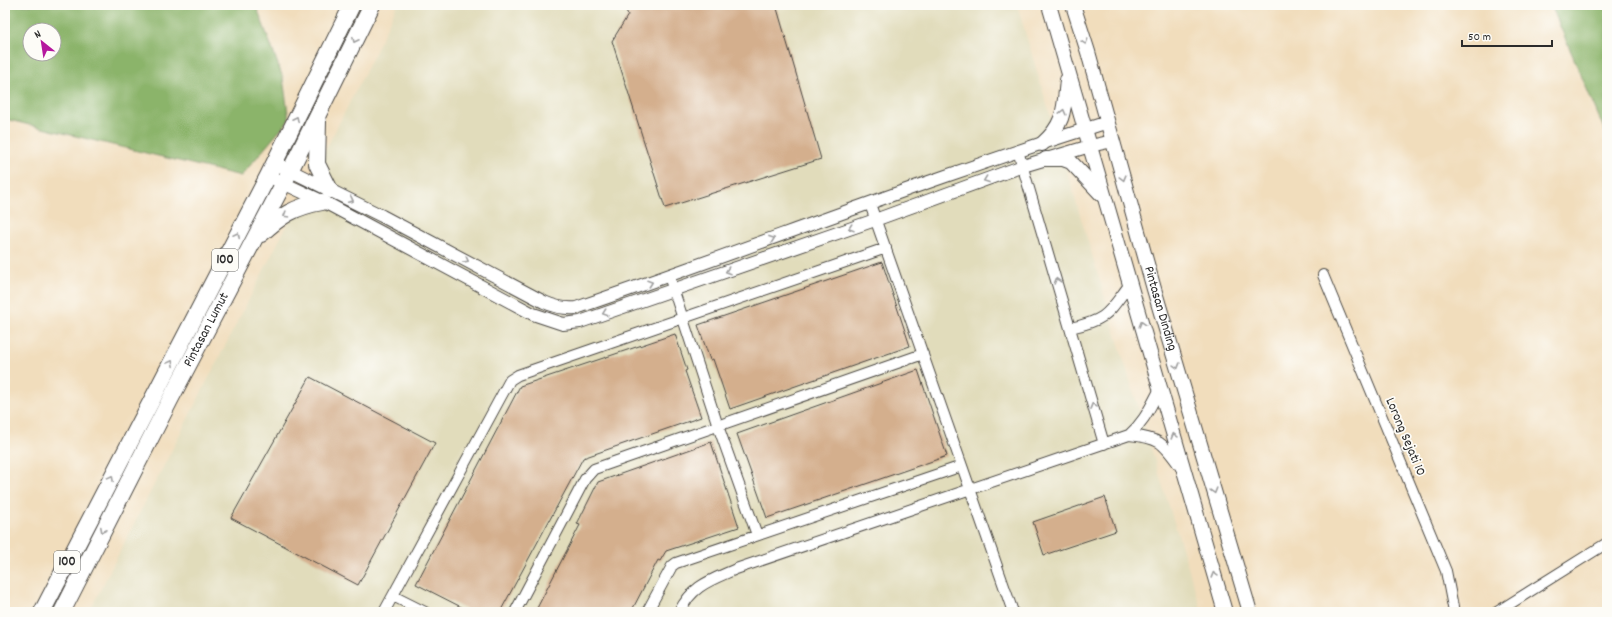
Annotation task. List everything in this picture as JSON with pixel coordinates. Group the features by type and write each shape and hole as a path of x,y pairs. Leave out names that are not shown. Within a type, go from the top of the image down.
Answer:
{"highway":[{"name":"Pintasan Lumut","path":"42,612 271,170 352,5"},
{"name":"Pintasan Lumut","path":"62,612 253,240 287,177 372,5"},
{"path":"253,240 278,219 301,206 326,196 318,164 318,115"}],"main road":[{"name":"Pintasan Dinding","path":"1049,5 1225,612"},
{"name":"Pintasan Dinding","path":"1073,5 1108,122 1150,274 1250,612"},
{"path":"1042,144 1058,127 1064,111 1068,73"},
{"path":"1046,159 1063,159 1071,162 1105,198"}],"street":[{"path":"271,170 561,309 576,308 1018,151 1108,122"},
{"path":"326,196 532,314 552,322 563,324 580,322 875,220 1023,166 1113,140"},
{"path":"1018,151 1104,444"},
{"path":"870,204 1013,612"},
{"path":"384,612 510,380 886,248"},
{"path":"669,276 718,426 758,535"},
{"name":"Lorong Sejati 10","path":"1323,276 1446,571 1454,612"},
{"path":"1070,328 1101,319 1108,313 1130,284"},
{"path":"515,612 589,472 923,354"},
{"path":"679,612 685,600 697,588 736,569 1129,435 1144,420 1160,389"},
{"path":"1129,435 1154,438 1165,446 1185,474"},
{"path":"646,612 672,566 676,563 962,466"},
{"path":"1497,612 1607,543"},
{"path":"393,596 425,612"}],"shaded area":[{"path":"397,5 1017,5 1123,358 1202,612 89,612 375,53"}],"green space":[{"path":"5,5 256,5 283,78 289,120 241,176 5,119"},
{"path":"1551,5 1607,5 1607,136"}],"building":[{"path":"624,5 776,5 821,159 665,208 612,41 628,15"},
{"path":"882,262 910,346 730,409 713,359 710,360 698,325"},
{"path":"675,334 687,370 685,371 701,417 583,458 500,612 471,612 416,584 520,386"},
{"path":"918,370 947,456 767,518 737,434"},
{"path":"310,377 435,443 358,585 231,518"},
{"path":"711,442 739,527 666,551 660,561 658,560 631,612 535,612 580,525 577,524 598,482"},
{"path":"1105,497 1116,531 1044,555 1033,522"}]}
